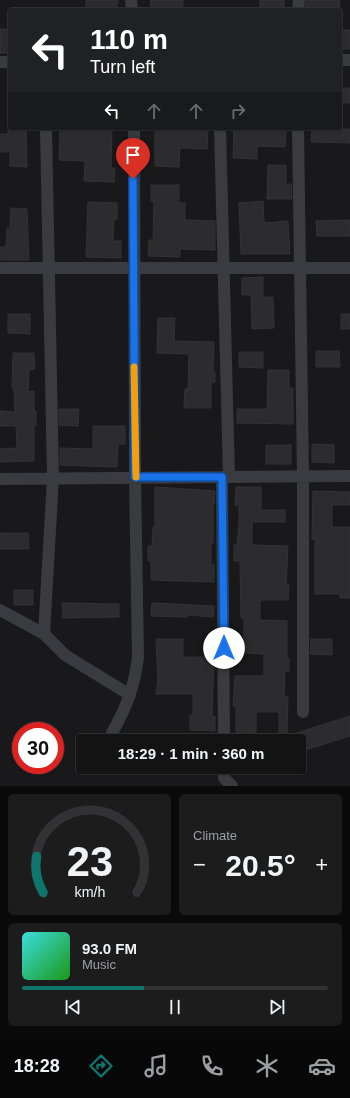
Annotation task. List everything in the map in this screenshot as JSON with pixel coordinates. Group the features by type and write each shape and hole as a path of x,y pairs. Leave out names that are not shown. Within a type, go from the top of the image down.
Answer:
{"street":[{"path":"44,634 52,478 46,130"},
{"path":"112,733 135,682 138,657 135,477 134,130"},
{"path":"220,130 226,477 224,734"},
{"path":"298,130 303,476 303,712"},
{"path":"0,268 350,268"},
{"path":"0,479 350,476"},
{"path":"0,610 44,634 65,655 130,695"},
{"path":"224,774 224,778 232,786"}],"building":[{"path":"86,0 118,0 117,8 86,8"},
{"path":"151,0 183,0 183,8 150,8"},
{"path":"260,0 284,0 284,8 260,8"},
{"path":"306,0 340,0 339,8 306,8"},
{"path":"0,29 8,29 8,53 0,53"},
{"path":"342,30 350,30 350,49 342,49"},
{"path":"342,88 350,88 350,103 342,103"},
{"path":"350,129 350,143 311,142 312,130"},
{"path":"8,130 26,130 27,167 10,166 10,152 0,152 0,134 8,134"},
{"path":"60,130 112,130 111,168 115,168 114,182 84,181 85,161 59,160"},
{"path":"155,130 208,130 207,149 180,148 179,167 155,166"},
{"path":"234,130 286,130 285,147 257,146 257,159 233,158"},
{"path":"268,165 286,165 286,184 291,184 292,199 267,199"},
{"path":"151,185 179,185 179,203 185,203 185,220 215,221 215,250 180,249 180,257 148,256 149,240 153,240 154,201 151,201"},
{"path":"263,201 264,221 266,223 288,221 290,254 241,254 239,203"},
{"path":"88,202 117,203 117,219 114,219 113,241 121,241 121,258 86,257"},
{"path":"11,208 27,209 29,260 0,260 0,247 6,247 7,228 10,228"},
{"path":"350,220 350,236 317,236 316,221"},
{"path":"263,277 263,297 273,297 274,328 252,329 251,295 242,295 242,278"},
{"path":"8,314 30,314 30,334 8,333"},
{"path":"341,314 350,314 350,329 341,329"},
{"path":"158,318 175,318 174,341 214,342 213,372 215,372 215,382 211,382 211,408 184,408 185,389 188,389 189,354 157,353"},
{"path":"316,351 339,351 340,367 316,367"},
{"path":"239,352 263,352 263,368 239,367"},
{"path":"13,353 34,353 35,369 29,370 28,392 34,391 34,411 36,411 36,426 34,425 34,461 0,462 0,449 17,448 16,426 0,426 0,411 15,412 14,388 12,388"},
{"path":"268,370 289,370 289,388 293,388 293,424 237,423 237,409 267,409"},
{"path":"59,409 79,409 78,426 59,425"},
{"path":"93,426 125,426 125,444 118,444 117,467 60,465 60,448 93,449"},
{"path":"312,444 334,445 334,463 312,462"},
{"path":"266,445 291,445 291,464 266,464"},
{"path":"155,487 215,491 213,504 213,543 211,543 211,565 214,565 214,582 151,580 151,561 148,561 148,546 152,546 153,527 155,527"},
{"path":"236,487 261,487 261,510 285,510 285,522 252,522 252,545 288,546 286,585 289,585 288,600 260,600 260,620 287,621 287,659 289,659 289,671 285,671 284,697 288,697 287,734 279,734 279,712 256,712 256,734 236,734 236,706 233,706 235,676 264,676 264,654 244,653 244,618 241,618 240,561 234,561 234,545 237,545 239,525 239,505 235,505"},
{"path":"313,491 350,492 350,505 332,505 332,527 350,527 350,598 340,598 340,594 315,594 315,539 312,539"},
{"path":"0,533 28,533 29,549 0,549"},
{"path":"14,590 33,590 33,605 14,605"},
{"path":"62,603 119,604 119,617 63,618"},
{"path":"152,603 214,606 213,617 187,615 187,617 151,616"},
{"path":"156,639 183,639 183,657 214,657 212,716 215,716 215,731 190,730 190,715 193,715 193,694 156,694 158,681"},
{"path":"311,639 332,639 332,655 310,654"},
{"path":"350,716 350,736 306,750 306,734 293,734"}],"slow traffic":[{"path":"134,367 136,477"}],"route":[{"path":"133,179 135,477 222,477 224,648"}]}
